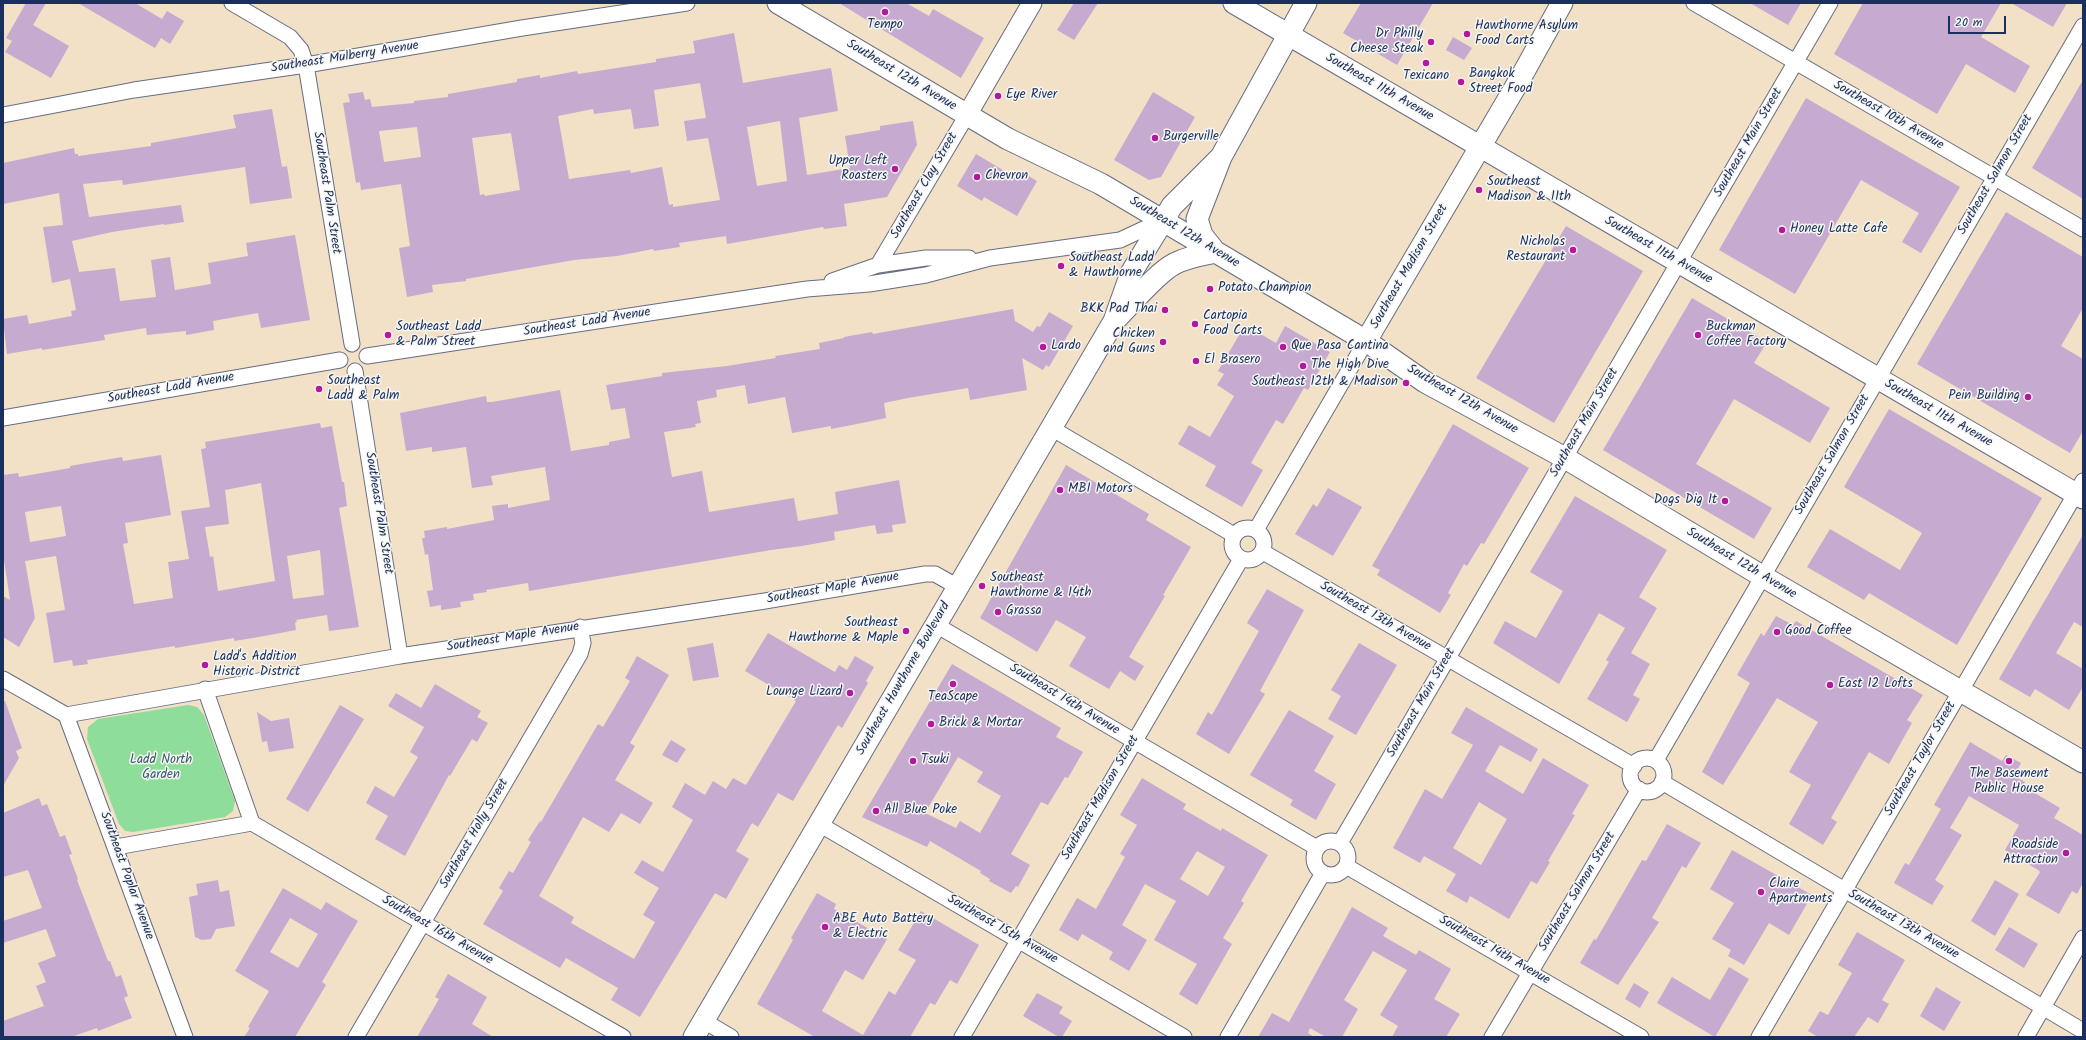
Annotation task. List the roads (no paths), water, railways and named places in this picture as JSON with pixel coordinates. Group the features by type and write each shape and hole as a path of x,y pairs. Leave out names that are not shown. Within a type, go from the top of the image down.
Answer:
{"main road":[{"name":"Southeast 12th Avenue","path":"778,3 1008,140 1101,184 1163,220 1366,341 1425,382 1565,458 1762,576 2083,762"},
{"name":"Southeast 11th Avenue","path":"1234,3 1877,379 2080,491"},
{"name":"Southeast Hawthorne Boulevard","path":"1114,321 1162,272 1174,264 1192,257 1216,252 1202,235 1197,219 1221,157 1306,3"},
{"name":"Southeast Madison Street","path":"1366,341 1480,147 1562,3"},
{"name":"Southeast Hawthorne Boulevard","path":"699,1029 1114,321 1131,273 1176,200 1221,157"}],"street":[{"name":"Southeast Palm Street","path":"232,3 290,37 301,50 306,65 352,344"},
{"name":"Southeast Mulberry Avenue","path":"3,115 134,90 306,65 522,28 687,3"},
{"name":"Southeast Clay Street","path":"878,265 1032,3"},
{"name":"Southeast 10th Avenue","path":"1694,3 2083,229"},
{"name":"Southeast Main Street","path":"1340,843 1830,3"},
{"name":"Southeast Salmon Street","path":"1656,760 2083,26"},
{"name":"Southeast Ladd Avenue","path":"367,356 807,289 869,284 926,275 990,258 1120,240 1163,220"},
{"name":"Southeast Ladd Avenue","path":"807,289 878,265 926,258 990,258"},
{"name":"Southeast Madison Street","path":"1256,530 1366,341"},
{"path":"352,344 362,347 367,356 364,366 355,371 346,369 340,360 342,350 352,344"},
{"name":"Southeast Ladd Avenue","path":"3,418 340,360"},
{"name":"Southeast Palm Street","path":"355,371 400,656"},
{"path":"1051,428 1234,535"},
{"name":"Southeast Taylor Street","path":"1759,1037 1844,890 2080,491"},
{"path":"1245,528 1256,530 1261,534 1264,541 1262,552 1253,560 1241,559 1232,549 1231,542 1234,535 1238,530 1245,528"},
{"name":"Southeast 13th Avenue","path":"1262,552 1634,766"},
{"name":"Southeast Madison Street","path":"962,1037 1241,559"},
{"name":"Southeast Maple Avenue","path":"66,715 206,689 400,656 580,627 765,601 925,574 935,574 958,586"},
{"name":"Southeast 14th Avenue","path":"936,625 1317,848"},
{"name":"Southeast Holly Street","path":"356,1037 580,654 583,643 580,627"},
{"path":"3,679 66,715"},
{"path":"116,847 252,822 206,689"},
{"name":"Southeast Poplar Avenue","path":"66,715 116,847 180,1035"},
{"path":"1651,758 1656,760 1662,768 1664,778 1662,782 1655,790 1649,791 1639,789 1635,786 1631,776 1634,766 1641,759 1651,758"},
{"name":"Southeast 13th Avenue","path":"1662,782 2083,1030"},
{"name":"Southeast Salmon Street","path":"1492,1037 1639,789"},
{"name":"Southeast 16th Avenue","path":"252,822 423,923 623,1037"},
{"name":"Southeast 15th Avenue","path":"819,824 1184,1037"},
{"path":"1334,840 1340,843 1348,854 1346,866 1336,874 1323,873 1317,868 1314,862 1314,856 1317,848 1326,841 1334,840"},
{"name":"Southeast 14th Avenue","path":"1346,866 1641,1037"},
{"path":"1228,1037 1323,873"},
{"path":"2026,1037 2083,938"},
{"path":"699,1029 731,1037"}],"place":[{"name":"Tempo","path":"885,12"},
{"name":"Hawthorne Asylum Food Carts","path":"1467,34"},
{"name":"Dr Philly Cheese Steak","path":"1431,42"},
{"name":"Texicano","path":"1426,63"},
{"name":"Bangkok Street Food","path":"1461,82"},
{"name":"Eye River","path":"998,96"},
{"name":"Burgerville","path":"1155,138"},
{"name":"Upper Left Roasters","path":"895,169"},
{"name":"Chevron","path":"977,177"},
{"name":"Southeast Madison & 11th","path":"1479,190"},
{"name":"Honey Latte Cafe","path":"1782,230"},
{"name":"Nicholas Restaurant","path":"1573,250"},
{"name":"Southeast Ladd & Hawthorne","path":"1061,266"},
{"name":"Potato Champion","path":"1210,289"},
{"name":"BKK Pad Thai","path":"1165,310"},
{"name":"Cartopia Food Carts","path":"1195,324"},
{"name":"Southeast Ladd & Palm Street","path":"388,335"},
{"name":"Buckman Coffee Factory","path":"1698,335"},
{"name":"Chicken and Guns","path":"1163,342"},
{"name":"Lardo","path":"1043,347"},
{"name":"Que Pasa Cantina","path":"1283,347"},
{"name":"El Brasero","path":"1196,361"},
{"name":"The High Dive","path":"1303,366"},
{"name":"Southeast 12th & Madison","path":"1406,383"},
{"name":"Southeast Ladd & Palm","path":"319,389"},
{"name":"Pein Building","path":"2028,397"},
{"name":"MBI Motors","path":"1060,490"},
{"name":"Dogs Dig It","path":"1725,501"},
{"name":"Southeast Hawthorne & 14th","path":"982,586"},
{"name":"Grassa","path":"998,612"},
{"name":"Southeast Hawthorne & Maple","path":"906,631"},
{"name":"Good Coffee","path":"1777,632"},
{"name":"Ladd's Addition Historic District","path":"205,665"},
{"name":"TeaScape","path":"953,684"},
{"name":"East 12 Lofts","path":"1830,685"},
{"name":"Lounge Lizard","path":"850,693"},
{"name":"Brick & Mortar","path":"931,724"},
{"name":"Tsuki","path":"913,761"},
{"name":"The Basement Public House","path":"2009,761"},
{"name":"All Blue Poke","path":"876,811"},
{"name":"Roadside Attraction","path":"2066,853"},
{"name":"Claire Apartments","path":"1761,892"},
{"name":"ABE Auto Battery & Electric","path":"825,927"}],"park label":[{"name":"Ladd North Garden","path":"161,768"}]}
